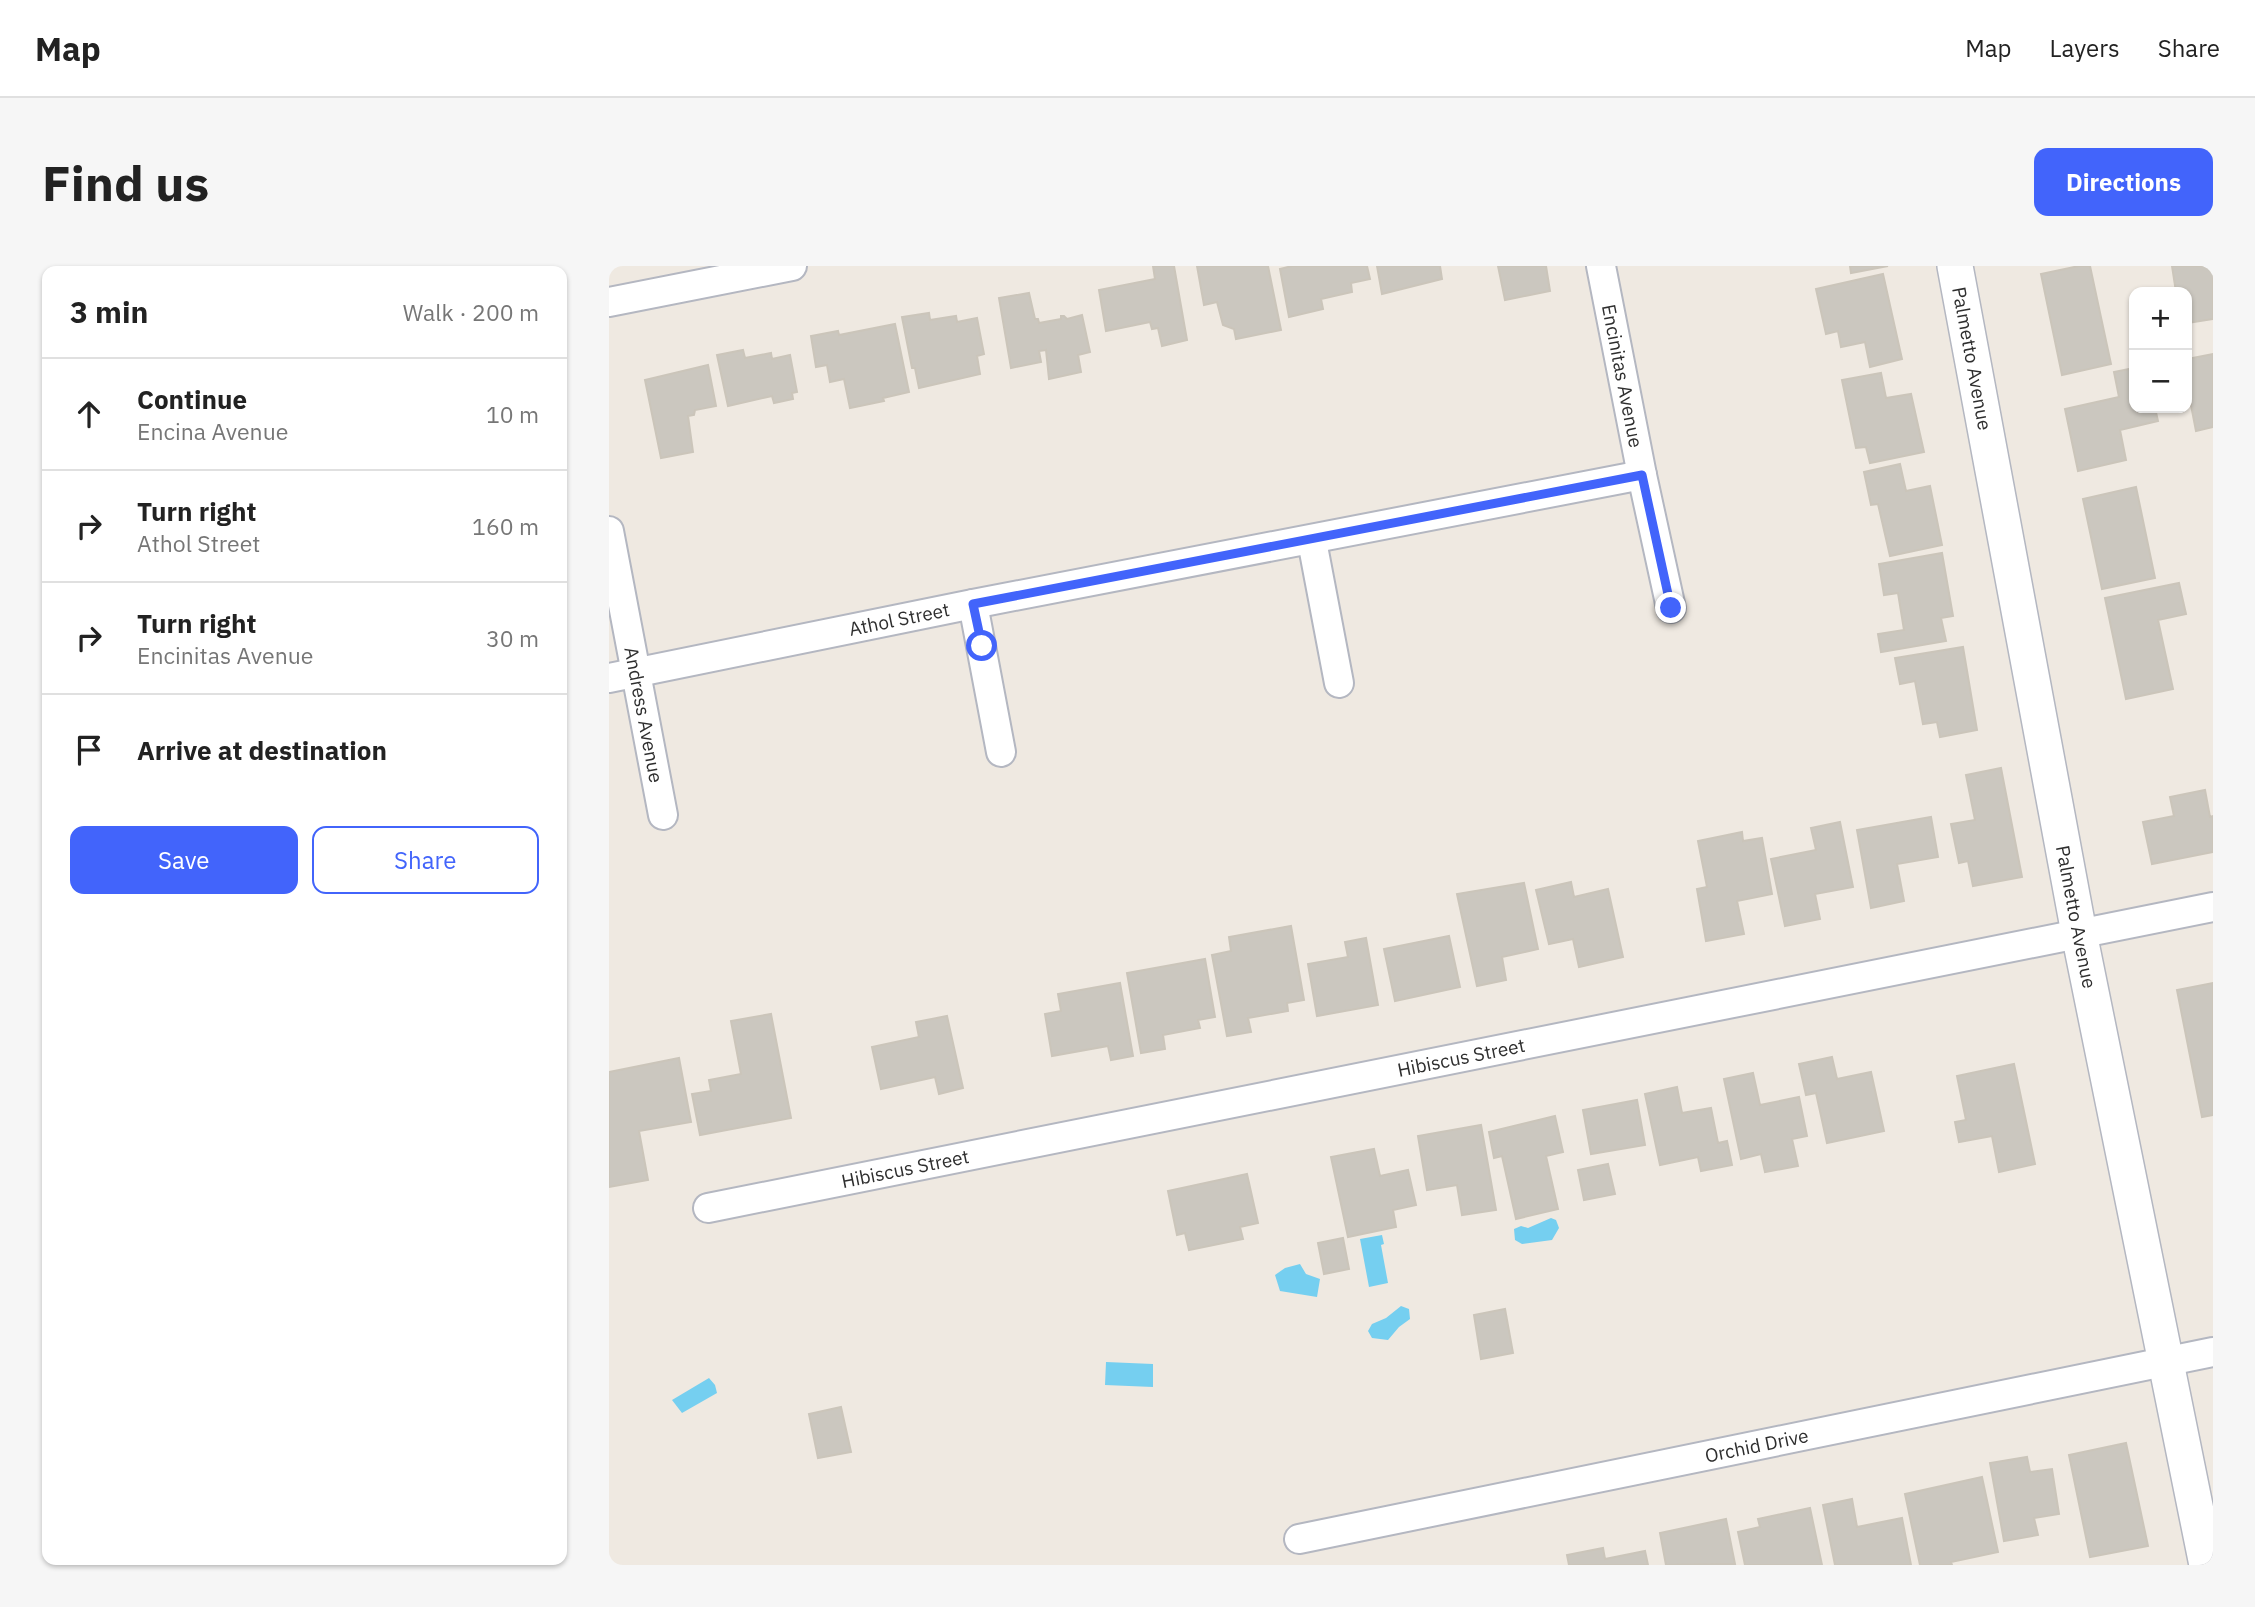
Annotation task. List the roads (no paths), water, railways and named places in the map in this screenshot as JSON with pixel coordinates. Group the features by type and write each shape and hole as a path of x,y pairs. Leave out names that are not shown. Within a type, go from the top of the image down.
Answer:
{"street":[{"path":"609,302 792,266"},
{"name":"Encinitas Avenue","path":"1601,266 1671,608"},
{"name":"Palmetto Avenue","path":"1955,266 2079,933 2207,1565"},
{"name":"Athol Street","path":"622,675 973,604 1312,541 1642,475"},
{"name":"Andress Avenue","path":"609,531 622,675 663,815"},
{"path":"1312,541 1339,683"},
{"path":"973,604 1001,752"},
{"name":"Hibiscus Street","path":"708,1208 2213,907"},
{"name":"Orchid Drive","path":"1299,1539 2213,1352"}],"water":[{"path":"1551,1218 1556,1220 1559,1228 1552,1240 1522,1244 1515,1240 1514,1229 1521,1226 1528,1228"},
{"path":"1382,1235 1384,1244 1381,1245 1388,1283 1369,1287 1360,1239"},
{"path":"1300,1264 1306,1274 1320,1279 1317,1297 1280,1291 1275,1275 1285,1268"},
{"path":"1401,1306 1409,1309 1410,1319 1388,1340 1372,1338 1368,1331 1372,1324 1386,1318"},
{"path":"1106,1362 1153,1364 1153,1387 1105,1385"},
{"path":"709,1378 717,1393 682,1413 672,1400"}]}
